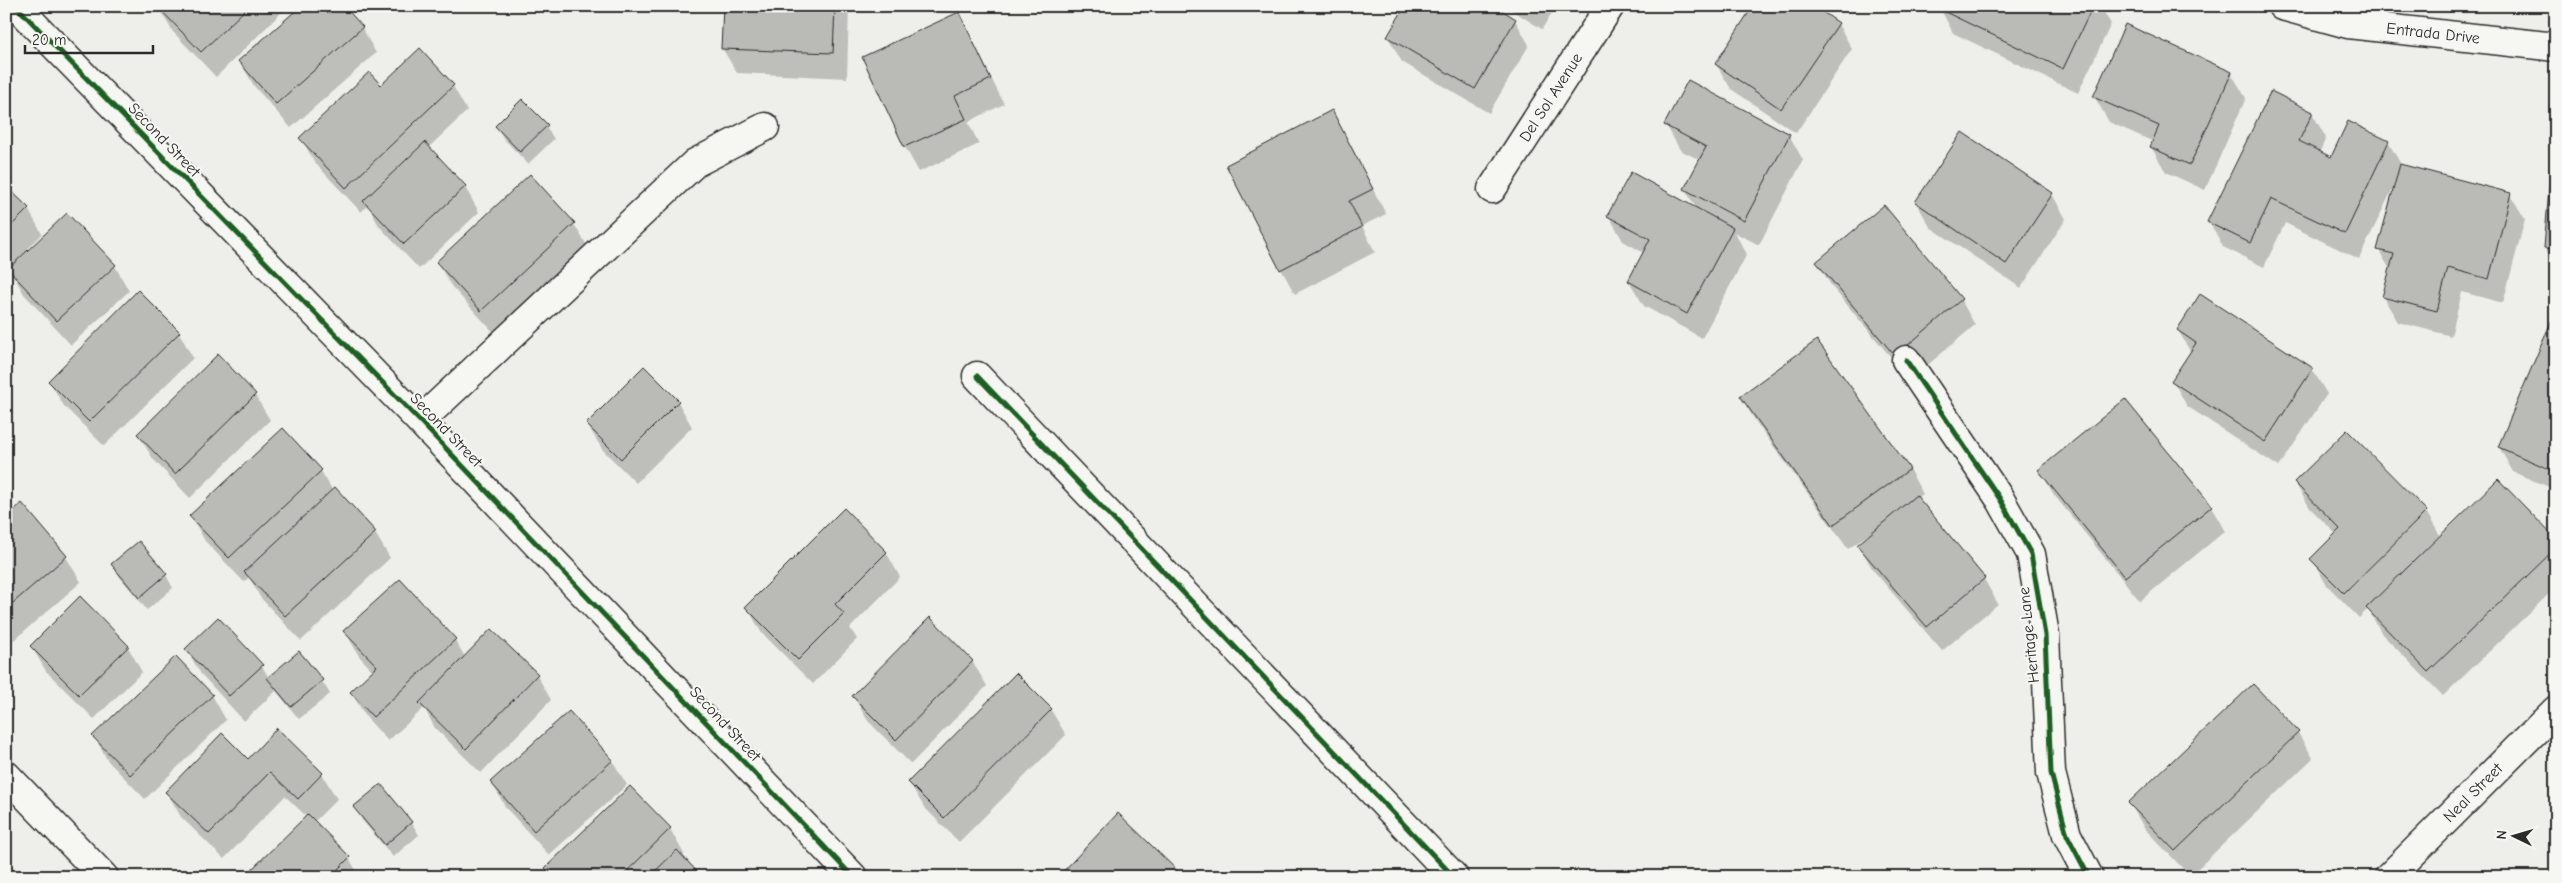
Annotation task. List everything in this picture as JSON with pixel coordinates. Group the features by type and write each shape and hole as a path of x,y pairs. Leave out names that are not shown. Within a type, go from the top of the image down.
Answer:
{"street":[{"name":"Second Street","path":"16,6 420,420 853,877"},
{"name":"Del Sol Avenue","path":"1492,189 1610,6"},
{"name":"Entrada Drive","path":"2282,6 2348,24 2556,47"},
{"path":"420,420 696,163 765,127"},
{"name":"Heritage Lane","path":"1906,360 2000,499 2032,554 2045,635 2052,773 2068,835 2089,877"},
{"path":"977,376 1454,877"},
{"name":"Neal Street","path":"2389,877 2556,710"},
{"path":"6,775 104,877"}],"building":[{"path":"157,6 249,6 201,52"},
{"path":"301,6 344,6 363,27 276,104 238,61"},
{"path":"723,6 835,6 833,53 721,49"},
{"path":"1405,6 1495,6 1516,19 1475,89 1387,37"},
{"path":"1753,6 1814,6 1839,23 1781,109 1715,64"},
{"path":"1938,6 2093,6 2063,69 1937,8"},
{"path":"959,12 991,79 955,96 966,119 904,147 862,57"},
{"path":"2125,24 2232,72 2190,165 2150,147 2159,126 2093,97"},
{"path":"420,48 454,85 346,188 299,138 369,72 381,85"},
{"path":"1688,80 1790,134 1744,221 1684,189 1706,147 1664,125"},
{"path":"2271,91 2313,112 2299,141 2331,157 2348,121 2389,141 2345,234 2271,199 2250,243 2207,222"},
{"path":"522,99 548,125 520,152 495,126"},
{"path":"1332,110 1373,189 1349,201 1362,227 1280,270 1226,165"},
{"path":"1962,132 2053,193 2006,264 1915,202"},
{"path":"2553,141 2556,142 2556,249 2544,248"},
{"path":"425,142 466,186 404,244 363,201"},
{"path":"2400,164 2511,193 2489,279 2448,268 2437,311 2382,297 2394,254 2377,250"},
{"path":"1631,172 1733,228 1687,314 1628,281 1650,239 1607,216"},
{"path":"530,174 575,223 481,311 436,262"},
{"path":"6,186 29,208 6,231"},
{"path":"1884,205 1962,299 1895,356 1816,262"},
{"path":"67,213 116,265 56,321 8,269"},
{"path":"138,290 180,332 89,422 48,381"},
{"path":"2200,294 2313,368 2265,442 2171,381 2196,343 2177,330"},
{"path":"2556,310 2556,472 2498,447"},
{"path":"1817,340 1910,469 1833,525 1740,396"},
{"path":"218,354 256,394 175,474 137,434"},
{"path":"644,366 679,401 621,459 586,424"},
{"path":"2125,399 2212,506 2125,577 2038,470"},
{"path":"283,428 322,470 229,558 189,516"},
{"path":"2347,430 2427,511 2344,593 2310,559 2340,529 2294,482"},
{"path":"2498,479 2556,539 2556,548 2428,672 2366,608"},
{"path":"335,487 376,532 285,616 244,572"},
{"path":"1916,495 1985,578 1927,627 1857,545"},
{"path":"22,503 67,556 6,609 6,517"},
{"path":"844,508 887,552 835,604 844,614 798,660 745,607"},
{"path":"139,541 167,574 139,598 111,564"},
{"path":"400,579 456,639 373,717 350,692 377,666 343,631"},
{"path":"80,596 129,646 79,695 30,646"},
{"path":"218,617 263,665 229,696 185,649"},
{"path":"930,617 973,661 896,740 852,696"},
{"path":"491,629 538,674 466,749 419,703"},
{"path":"299,651 323,680 291,707 267,678"},
{"path":"176,656 213,695 130,775 92,736"},
{"path":"1016,673 1052,709 944,818 908,782"},
{"path":"2253,684 2299,732 2175,851 2128,803"},
{"path":"569,711 613,760 534,831 490,782"},
{"path":"277,728 323,773 298,799 270,772 209,834 165,792 222,733 248,759"},
{"path":"381,784 412,822 385,845 353,807"},
{"path":"630,786 671,828 621,877 553,877 545,868"},
{"path":"1118,813 1184,877 1058,877"},
{"path":"308,814 350,857 330,877 244,877"},
{"path":"677,850 702,877 649,877"}],"cycle path":[{"path":"16,6 420,421 853,877"},
{"path":"1906,360 2000,499 2031,554 2045,635 2051,773 2067,835 2089,877"},
{"path":"977,376 1454,877"}]}
